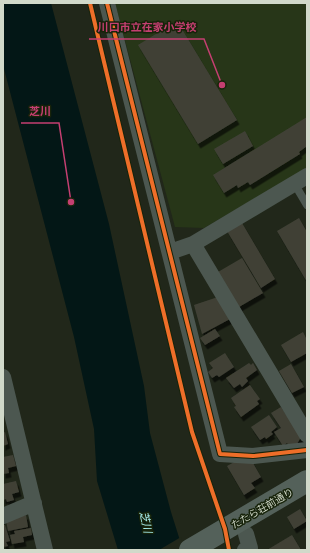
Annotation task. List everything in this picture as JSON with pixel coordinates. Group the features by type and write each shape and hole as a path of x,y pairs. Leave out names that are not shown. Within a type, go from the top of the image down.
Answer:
{"street":[{"path":"107,3 220,454 253,456 307,450"},
{"path":"170,252 193,244 301,179"},
{"path":"193,244 307,435"},
{"path":"3,377 45,550"},
{"name":"たたら荘前通り","path":"190,550 307,481"},
{"path":"3,516 34,503"},
{"path":"245,550 250,548 246,534"}],"lane":[{"path":"301,179 307,205"}],"shaded area":[{"path":"115,3 307,3 307,168 204,228 175,227"}],"water":[{"path":"3,3 51,3 109,224 144,386 150,433 171,512 183,550 118,550 97,481 94,429 74,337 3,65"}],"pier":[{"path":"181,537 185,550 159,550"}],"building":[{"path":"177,21 237,120 198,144 138,45"},
{"path":"307,117 307,146 299,152 300,154 250,185 248,182 238,188 237,185 224,193 213,175"},
{"path":"245,131 253,146 223,164 214,149"},
{"path":"299,218 307,232 307,282 277,231"},
{"path":"242,223 275,279 261,288 227,231"},
{"path":"242,258 263,293 239,307 218,272"},
{"path":"218,297 230,319 202,334 194,305"},
{"path":"215,329 220,336 205,345 200,338"},
{"path":"303,332 307,340 307,353 291,362 281,345"},
{"path":"225,353 234,367 219,377 217,375 212,378 208,372 213,368 209,363"},
{"path":"249,363 251,365 253,363 257,370 246,378 248,381 242,387 240,384 234,388 226,378"},
{"path":"291,364 304,387 292,393 279,371"},
{"path":"250,385 260,399 257,401 259,404 241,417 234,407 236,406 231,398"},
{"path":"281,407 301,437 297,444 289,446 287,443 283,446 274,432 281,428 271,413"},
{"path":"269,415 277,427 271,432 273,434 266,439 265,437 260,440 251,427"},
{"path":"5,432 8,444 3,446 3,433"},
{"path":"13,455 16,466 8,468 9,473 3,474 3,457"},
{"path":"250,458 261,477 251,483 255,488 244,495 227,466 238,460"},
{"path":"16,481 19,492 12,494 14,500 7,502 6,499 3,500 3,484"},
{"path":"300,509 307,521 294,529 287,517"},
{"path":"26,515 28,527 8,531 6,520"},
{"path":"3,525 5,525 10,541 6,542 8,546 3,547"},
{"path":"31,528 32,535 23,537 24,542 12,544 10,535 15,534 14,531"},
{"path":"292,535 301,550 267,550"}],"cycle path":[{"path":"90,3 192,432 225,529 229,550"},
{"path":"107,3 220,454 253,456 307,450"}],"place":[{"name":"川口市立在家小学校","path":"222,85"},
{"name":"芝川","path":"71,202"}]}
